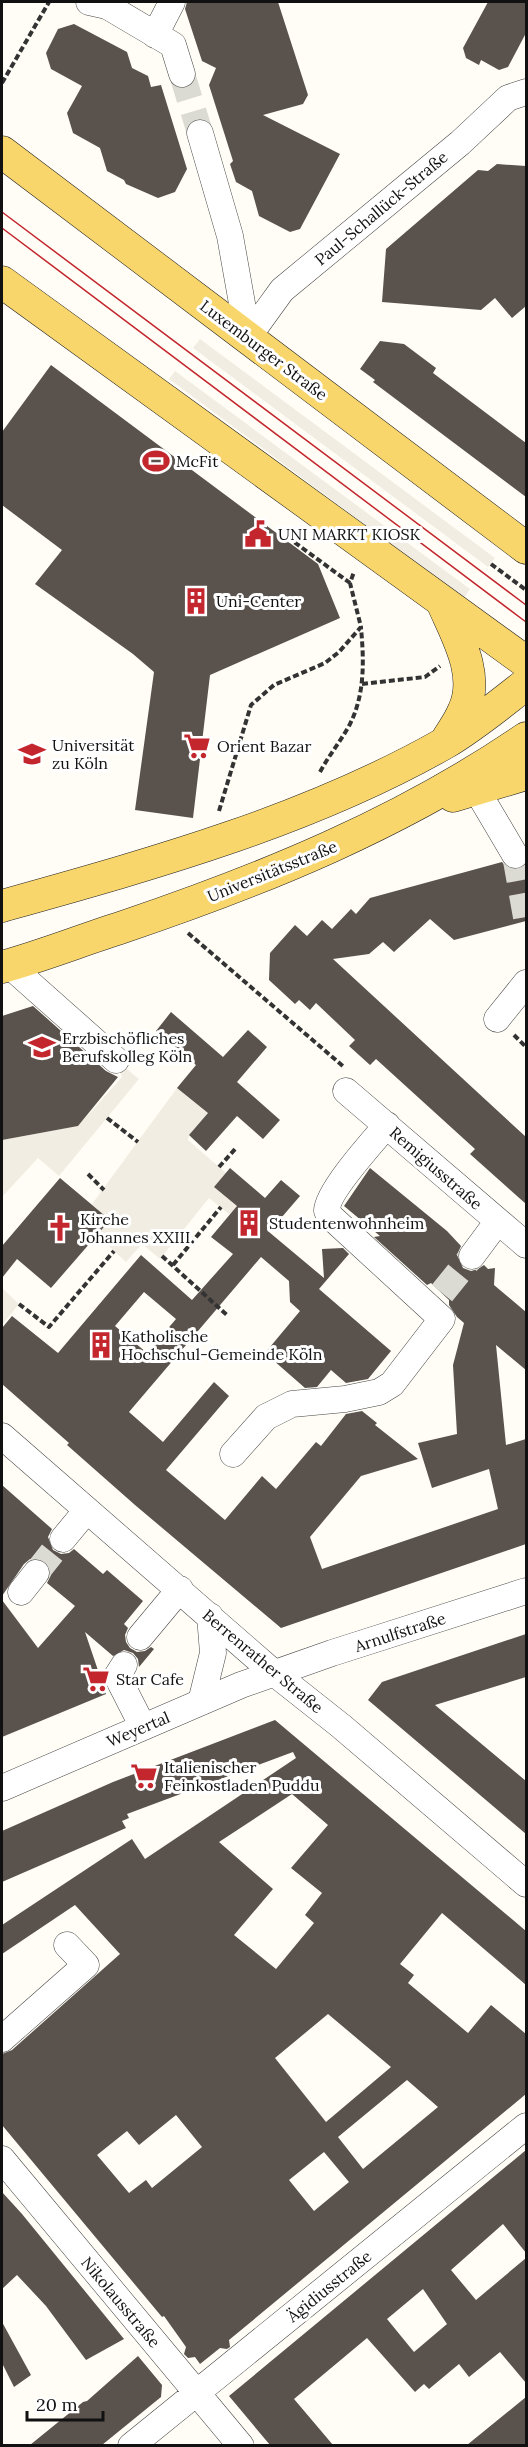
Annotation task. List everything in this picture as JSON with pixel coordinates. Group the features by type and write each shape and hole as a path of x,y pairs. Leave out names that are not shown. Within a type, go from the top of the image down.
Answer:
{"main road":[{"name":"Luxemburger Straße","path":"9,163 248,338 526,548"},
{"path":"2,282 526,662"},
{"path":"443,604 469,664 465,708 446,742"},
{"path":"2,906 210,843 300,812 384,775 446,742 526,684"},
{"name":"Universitätsstraße","path":"5,966 166,912 319,854 410,809 526,738"},
{"path":"410,809 526,774"}],"street":[{"path":"155,34 172,2"},
{"path":"102,3 173,45 182,74"},
{"name":"Paul-Schallück-Straße","path":"248,338 282,290 460,143 508,98 526,92"},
{"path":"200,133 230,236 248,338"},
{"path":"476,789 515,855"},
{"path":"5,966 116,1060"},
{"path":"497,1019 526,983"},
{"name":"Remigiusstraße","path":"346,1091 526,1245"},
{"path":"233,1454 266,1417 292,1404 345,1399 379,1392 392,1384 442,1319 437,1301 382,1266 327,1211 330,1199 361,1154 387,1125"},
{"path":"472,1256 498,1221"},
{"name":"Berrenrather Straße","path":"2,1436 274,1673 341,1726 526,1884"},
{"path":"63,1539 87,1510"},
{"path":"140,1637 180,1589"},
{"name":"Arnulfstraße","path":"274,1673 526,1592"},
{"path":"201,1702 213,1653 210,1616"},
{"path":"124,1665 117,1676 143,1727"},
{"name":"Weyertal","path":"2,1788 274,1673"},
{"path":"2,2040 87,1965 67,1945"},
{"name":"Ägidiusstraße","path":"131,2445 435,2202 526,2126"},
{"name":"Nikolausstraße","path":"2,2159 241,2445"}],"path":[{"path":"2,83 49,2"},
{"path":"298,527 290,539 350,583 361,627 363,655 362,684 350,723 327,758 300,812"},
{"path":"491,564 526,590"},
{"path":"210,843 251,705 274,685 325,663 339,652 361,627"},
{"path":"362,684 424,676 446,662"},
{"path":"166,912 357,1078 346,1091"},
{"path":"107,1118 138,1142"},
{"path":"219,1167 236,1148"},
{"path":"88,1174 104,1190"},
{"path":"172,1265 221,1207"},
{"path":"19,1304 49,1327 114,1251"},
{"path":"162,1256 228,1316"}],"shaded area":[{"path":"200,339 495,558 488,567 193,348"},
{"path":"175,371 470,589 464,598 169,379"},
{"path":"116,1060 139,1079 59,1176 38,1158 2,1197 2,1140 78,1126 122,1077"},
{"path":"177,1088 208,1113 189,1135 188,1140 226,1173 214,1187 237,1206 230,1215 209,1198 160,1259 142,1244 126,1262 97,1235 110,1220 92,1204"},
{"path":"2,1288 19,1304 2,1325"}],"building":[{"path":"187,2 278,2 308,95 303,104 263,115 340,154 300,229 290,232 259,216 252,191 236,182 230,164 233,161 209,85 216,68 202,61 185,9"},
{"path":"488,2 526,2 526,33 508,67 499,70 481,60 479,65 466,58 463,48"},
{"path":"74,24 127,52 132,68 148,76 151,87 161,85 187,169 175,192 158,198 126,184 124,180 107,171 100,148 73,133 67,113 82,86 51,69 46,53 58,29"},
{"path":"497,164 526,166 526,306 512,318 495,298 481,310 382,302 386,249 478,170 488,171"},
{"path":"380,341 404,344 436,368 433,373 526,443 526,497 373,382 375,380 360,369"},
{"name":"Uni-Center","path":"51,365 318,564 340,618 210,675 193,818 135,810 154,672 133,654 35,584 62,550 2,505 2,432"},
{"path":"502,862 507,868 515,870 526,864 526,921 454,940 430,919 394,952 383,942 369,954 333,959 526,1137 526,1204 470,1154 475,1149 376,1059 370,1065 349,1046 355,1040 316,1003 310,1010 299,1000 295,1004 269,980 270,953 295,925 307,936 322,920 332,929 351,909 356,914 370,898"},
{"name":"Erzbischöfliches Berufskolleg Köln","path":"33,1006 106,1071 118,1077 78,1126 2,1140 2,1016"},
{"path":"171,1012 223,1057 248,1030 267,1047 237,1082 280,1120 263,1139 237,1116 206,1151 189,1135 208,1113 177,1088 196,1065 156,1031"},
{"path":"230,1168 265,1198 281,1180 300,1196 269,1232 324,1278 322,1249 343,1248 349,1254 319,1289 391,1351 368,1379 346,1383 331,1370 317,1387 305,1388 265,1353 300,1311 290,1302 289,1281 261,1257 129,1412 163,1442 214,1382 229,1396 166,1470 225,1520 262,1476 276,1489 316,1442 321,1446 346,1414 362,1411 377,1423 375,1425 418,1459 361,1476 310,1537 322,1569 498,1509 489,1469 432,1488 418,1443 457,1434 453,1365 464,1323 449,1305 449,1300 431,1283 427,1285 374,1237 380,1236 344,1206 370,1168 447,1231 461,1246 457,1255 463,1268 471,1271 484,1265 488,1269 495,1268 494,1285 526,1312 526,1370 496,1345 506,1445 526,1439 526,1544 281,1628 135,1505 2,1384 2,1328 12,1316 58,1353 141,1255 192,1300 233,1254 211,1237 237,1206 214,1187","holes":["144,1292 176,1319 147,1353 115,1326"]},
{"name":"Kirche Johannes XXIII.","path":"60,1178 110,1220 51,1288 17,1259 2,1278 2,1246"},
{"path":"2,1485 52,1529 48,1537 53,1550 61,1554 69,1553 74,1549 103,1574 107,1570 143,1601 124,1624 128,1628 125,1635 126,1642 137,1652 151,1647 154,1649 139,1667 138,1659 133,1653 124,1650 113,1656 85,1632 106,1694 2,1737 2,1600 38,1648 75,1606 47,1583 51,1575 50,1567 38,1558 30,1559 24,1564 2,1596"},
{"path":"526,1634 526,1677 435,1705 526,1781 526,1834 368,1700 382,1682"},
{"path":"275,1720 526,1931 526,1985 442,1913 400,1964 414,1975 408,1983 468,2033 491,2005 526,2034 526,2094 229,2340 230,2347 220,2348 200,2364 195,2357 188,2358 184,2354 186,2347 164,2316 162,2317 2,2125 2,2054 12,2050 120,1954 75,1905 2,1954 2,1925 132,1839 145,1859 296,1758 293,1752 127,1814 129,1818 122,1821 126,1828 2,1882 2,1831 113,1782","holes":["292,1794 328,1825 291,1868 322,1893 305,1915 314,1923 276,1969 234,1935 273,1889 219,1842","328,2014 391,2067 326,2122 275,2058","407,2080 438,2107 363,2169 338,2137","176,2115 202,2147 152,2188 146,2180 129,2193 97,2155 127,2131 139,2145","324,2152 349,2182 314,2211 289,2180"]},
{"path":"526,2150 526,2253 503,2224 451,2270 476,2300 526,2258 526,2383 500,2352 469,2377 459,2364 429,2389 424,2384 415,2392 367,2338 294,2399 333,2445 270,2445 229,2396","holes":["423,2289 447,2324 414,2352 387,2319"]},
{"path":"2,2192 124,2339 86,2360 46,2306 17,2275 2,2289"},
{"path":"2,2322 31,2375 14,2387 2,2363"},
{"path":"138,2356 162,2385 161,2397 102,2445 30,2445 87,2401"},
{"path":"526,2397 526,2445 467,2445"}],"tunnel":[{"path":"182,74 200,133"},
{"path":"515,855 526,917"},
{"path":"442,1293 472,1256"},
{"path":"36,1573 63,1539"}],"tram line":[{"path":"2,212 526,605"},
{"path":"2,228 526,622"}],"place":[{"name":"McFit","path":"156,461"},
{"name":"UNI MARKT KIOSK","path":"258,534"},
{"name":"Uni-Center","path":"196,601"},
{"name":"Orient Bazar","path":"197,746"},
{"name":"Universität zu Köln","path":"32,754"},
{"name":"Erzbischöfliches Berufskolleg Köln","path":"42,1047"},
{"name":"Studentenwohnheim","path":"249,1223"},
{"name":"Kirche Johannes XXIII.","path":"60,1228"},
{"name":"Katholische Hochschul-Gemeinde Köln","path":"101,1345"},
{"name":"Star Cafe","path":"96,1679"},
{"name":"Italienischer Feinkostladen Puddu","path":"144,1776"}]}
